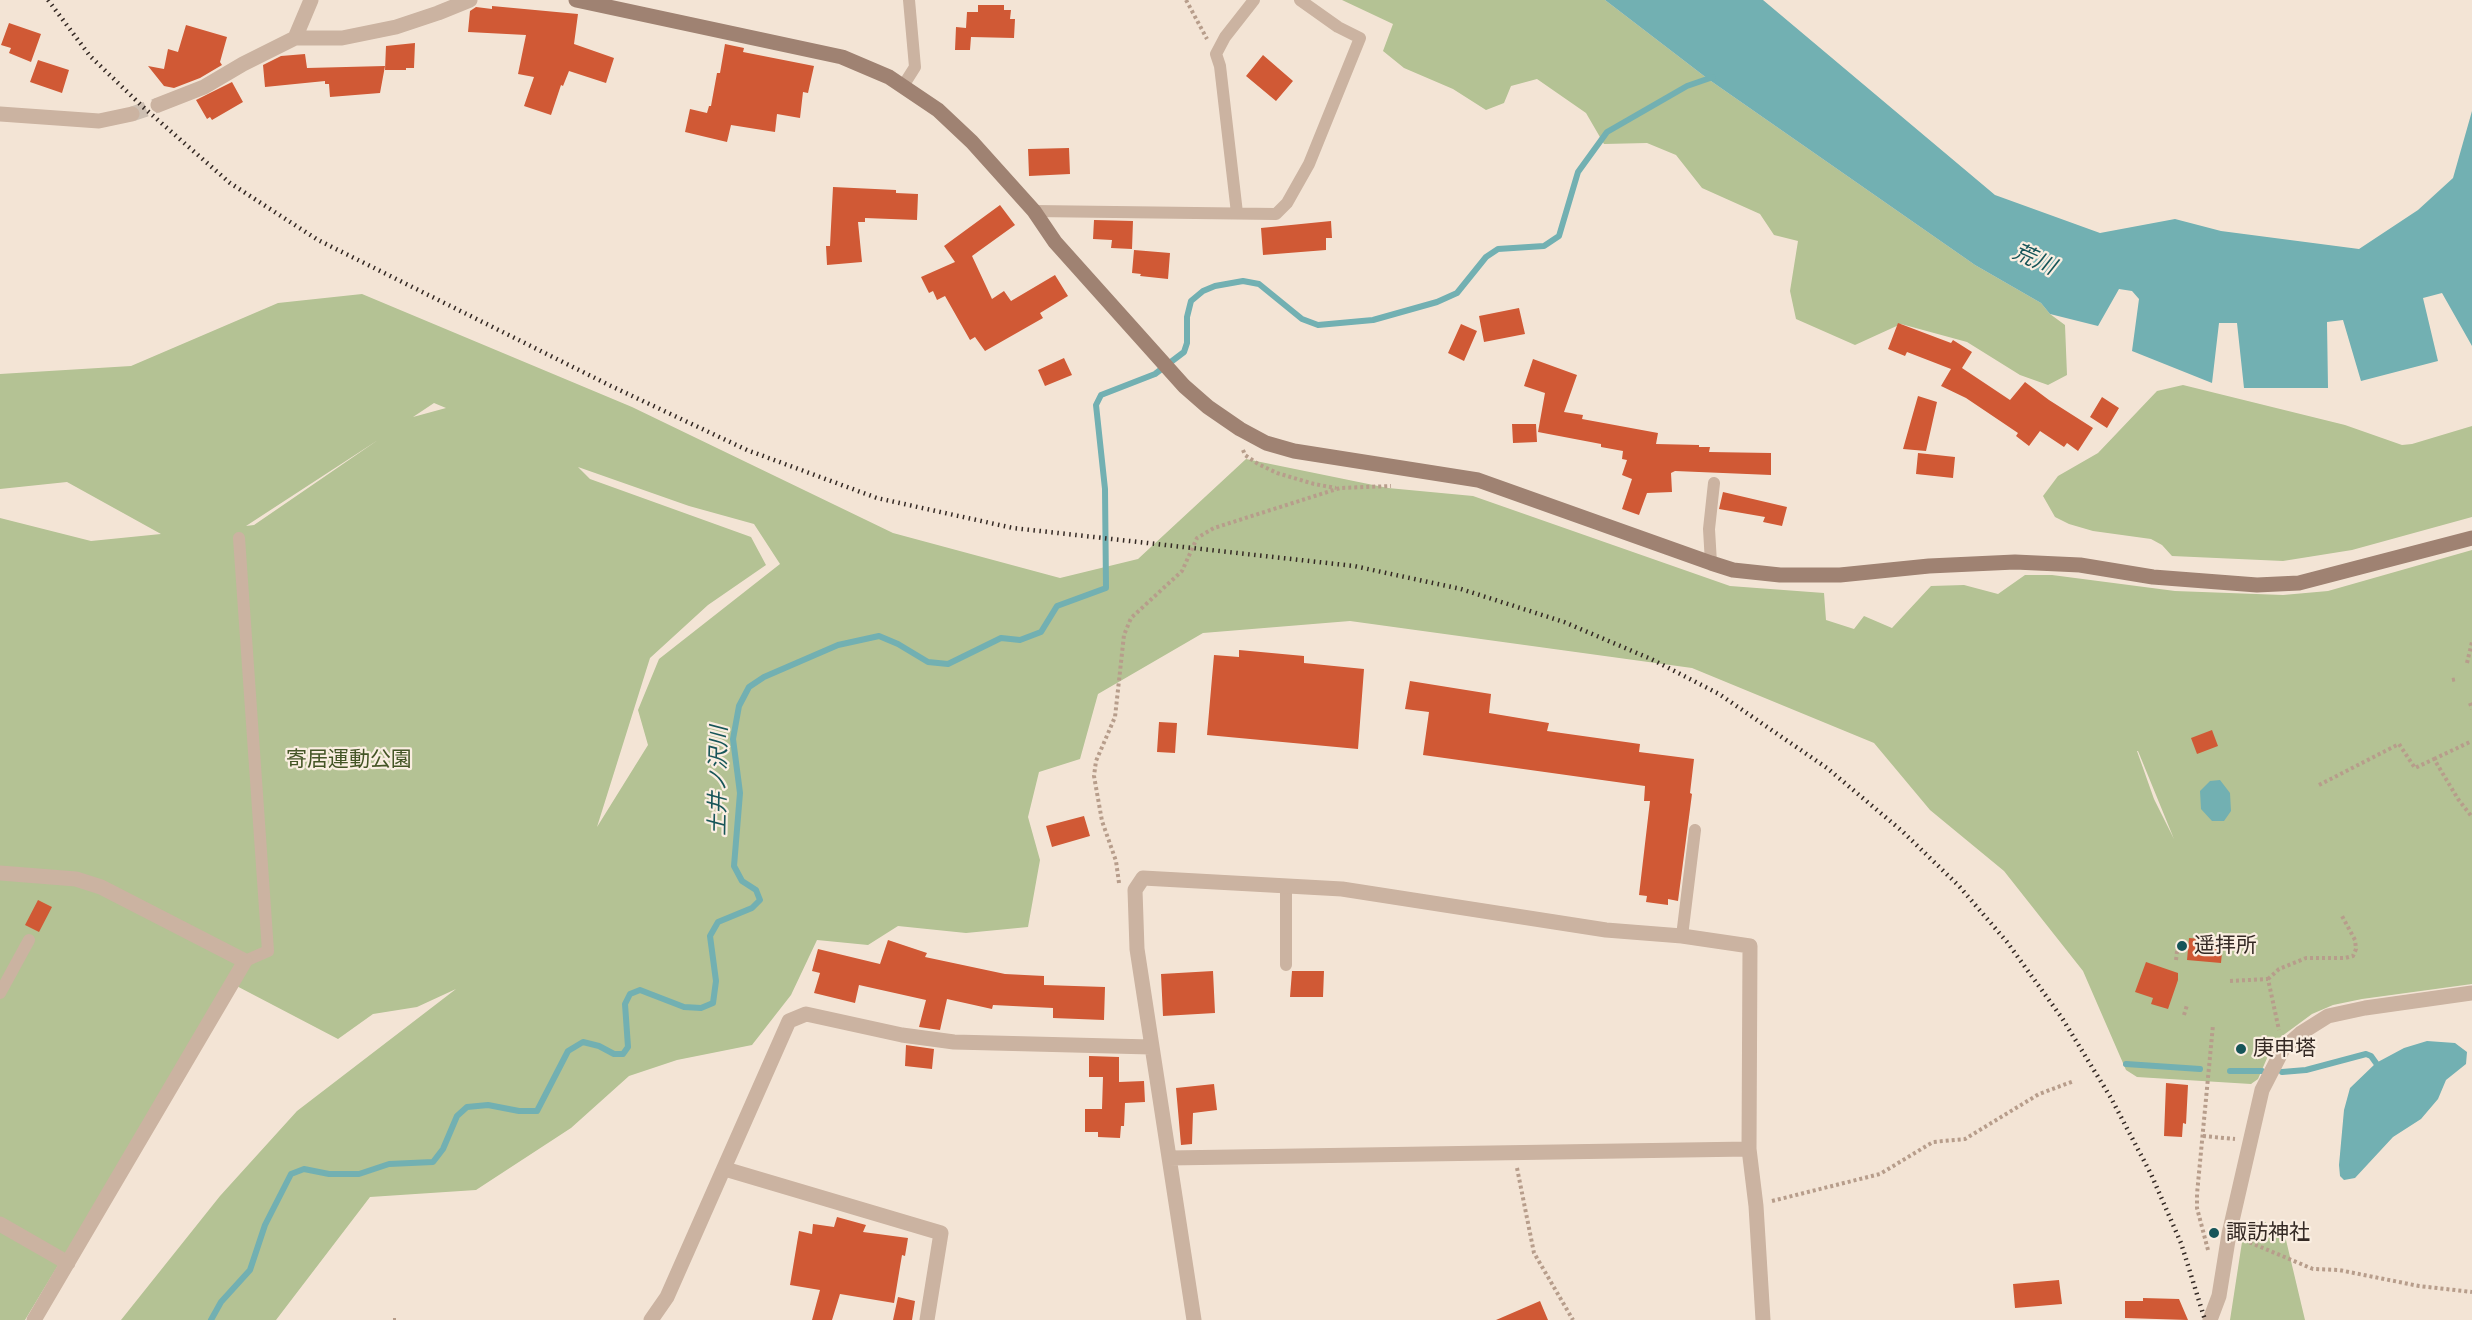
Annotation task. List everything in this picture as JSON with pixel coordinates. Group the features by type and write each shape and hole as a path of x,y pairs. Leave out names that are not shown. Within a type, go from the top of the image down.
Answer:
{"street":[{"path":"295,38 311,0"},
{"path":"158,105 204,87 295,38 342,38 385,29 438,13 470,0"},
{"path":"576,0 842,57 889,77 938,110 972,142 1034,211 1055,242 1184,386 1208,407 1240,429 1266,443 1294,452 1478,480 1733,570 1780,575 1840,575 1950,565 2015,562 2069,565 2153,578 2257,585 2299,583 2472,538"},
{"path":"0,114 99,121 132,114"},
{"path":"0,873 76,879 101,887 245,961 34,1320"},
{"path":"1194,1320 1137,949 1135,890 1143,878 1342,889 1606,930 1682,936 1750,946 1749,1149 1756,1206 1763,1320"},
{"path":"2210,1320 2219,1296 2229,1234 2262,1090 2283,1049 2301,1032 2328,1017 2365,1008 2472,993"},
{"path":"651,1320 667,1298 789,1021 806,1014 902,1035 954,1042 1151,1047"},
{"path":"1169,1158 1749,1149"},
{"path":"725,1169 941,1233 927,1320"},
{"path":"0,1224 68,1263"}],"lane":[{"path":"903,86 915,67 909,0"},
{"path":"1237,213 1220,66 1216,54 1225,37 1254,0"},
{"path":"1034,211 1276,214 1287,203 1309,164 1360,38 1338,27 1300,0"},
{"path":"1711,563 1709,529 1714,483"},
{"path":"239,538 267,951 245,961"},
{"path":"1682,936 1695,830"},
{"path":"1286,965 1287,886"},
{"path":"0,993 29,940"}],"path":[{"path":"1186,0 1216,54"},
{"path":"1240,429 1241,447 1245,454 1258,465 1277,473 1314,484 1340,488 1399,484"},
{"path":"1120,893 1116,861 1102,821 1094,776 1096,761 1115,717 1124,635 1131,618 1182,571 1197,538 1201,535 1214,528 1340,488"},
{"path":"2467,663 2472,642"},
{"path":"2470,703 2472,709"},
{"path":"2319,786 2399,744 2415,768 2472,741"},
{"path":"2434,759 2458,799 2472,817"},
{"path":"2230,981 2268,980 2279,969 2306,958 2353,956 2356,949 2355,940 2342,916"},
{"path":"2176,960 2178,943"},
{"path":"2268,980 2283,1049"},
{"path":"2184,1015 2187,1005"},
{"path":"2213,1025 2197,1208 2209,1253 2224,1270"},
{"path":"1756,1206 1880,1174 1933,1143 1965,1138 2039,1094 2074,1081"},
{"path":"2203,1136 2250,1140"},
{"path":"1514,1152 1534,1253 1573,1320"},
{"path":"2229,1234 2313,1269 2339,1270 2419,1286 2472,1292"},
{"path":"393,1320 398,1320"}],"green space":[{"path":"1342,0 1605,0 1708,79 1975,265 2041,303 2050,314 2065,325 2067,375 2048,385 2020,375 1967,342 1901,324 1855,345 1796,319 1790,291 1798,241 1774,235 1760,214 1702,188 1676,155 1647,143 1604,144 1586,113 1537,79 1511,86 1504,103 1486,110 1453,89 1404,68 1383,51 1393,24"},
{"name":"寄居運動公園","path":"362,294 632,407 893,533 1060,578 1138,559 1246,459 1388,488 1473,496 1730,586 1824,593 1826,620 1854,629 1864,616 1892,628 1931,586 1964,585 1998,594 2025,575 2052,575 2175,591 2283,595 2328,591 2472,550 2472,984 2362,999 2333,1005 2312,1014 2274,1042 2258,1079 2251,1084 2137,1077 2126,1070 2083,971 2004,871 1930,810 1874,743 1692,668 1350,621 1203,633 1098,694 1080,759 1039,772 1028,817 1040,860 1028,927 966,933 898,926 868,945 817,940 791,995 752,1045 677,1060 629,1076 571,1128 476,1190 370,1197 276,1320 121,1320 220,1196 297,1111 456,989 417,1007 373,1014 338,1039 229,982 25,1320 0,1320 0,518 91,541 161,534 67,482 0,489 0,374 131,366 278,303","holes":["434,403 446,408 413,417","378,440 254,525 246,526","578,467 689,506 754,524 780,564 659,659 638,710 648,745 597,827 650,658 708,605 766,565 751,537 590,479","2137,751 2174,839 2154,799"]},
{"path":"2183,385 2345,425 2402,445 2472,426 2472,517 2352,550 2283,561 2172,556 2162,545 2151,539 2093,531 2055,517 2043,496 2058,476 2098,453 2157,391"},
{"path":"2265,1222 2286,1240 2305,1320 2230,1320 2244,1229 2253,1223"}],"water":[{"name":"荒川","path":"1605,0 1763,0 1995,195 2100,233 2175,219 2221,231 2359,249 2418,210 2453,178 2472,111 2472,346 2442,293 2423,298 2438,361 2361,381 2343,320 2327,322 2328,388 2244,388 2237,323 2219,323 2212,383 2132,351 2139,299 2132,291 2119,289 2098,326 2050,314 2041,303 1975,265 1708,79"},
{"path":"2220,780 2230,793 2231,811 2224,821 2212,821 2201,809 2200,791 2210,781"},
{"path":"2427,1041 2455,1043 2467,1052 2466,1064 2446,1080 2438,1099 2421,1119 2393,1137 2355,1178 2344,1180 2340,1176 2339,1165 2344,1110 2350,1088 2376,1063 2404,1048"}],"building":[{"path":"978,5 1004,5 1004,10 1011,10 1010,19 1015,19 1014,38 971,37 970,50 955,50 956,27 966,28 967,12 978,12"},
{"path":"492,6 578,14 574,44 614,58 606,83 569,71 563,86 561,85 551,115 524,106 534,77 518,74 526,35 468,32 470,11 476,7 492,9"},
{"path":"9,23 41,34 31,62 9,53 11,48 1,45"},
{"path":"186,25 227,37 220,62 222,65 200,78 174,88 164,86 148,66 164,69 168,49 178,52"},
{"path":"415,43 414,68 385,70 386,46"},
{"path":"725,44 744,48 743,52 814,66 808,93 803,92 800,118 777,114 775,132 731,125 727,142 685,132 690,109 707,113 711,106"},
{"path":"305,54 307,68 385,66 380,93 330,97 329,84 325,84 325,81 265,87 263,65 281,56"},
{"path":"1263,55 1293,81 1276,101 1246,76"},
{"path":"38,60 69,70 62,93 30,82"},
{"path":"232,82 243,102 212,120 210,117 207,119 196,100"},
{"path":"1069,148 1070,174 1029,176 1028,149"},
{"path":"833,187 896,190 896,193 918,194 917,220 865,218 865,222 858,222 862,262 827,265 826,246 830,246"},
{"path":"1000,205 1015,225 972,256 992,299 1004,291 1011,301 1055,275 1068,296 1040,313 1043,318 985,351 975,337 970,340 945,296 937,300 933,291 929,293 921,277 955,262 944,246"},
{"path":"1094,220 1133,221 1132,249 1111,248 1112,240 1093,239"},
{"path":"1331,221 1332,238 1326,238 1326,250 1263,255 1261,228"},
{"path":"1134,250 1170,253 1168,279 1132,273"},
{"path":"1519,308 1525,334 1484,342 1479,316"},
{"path":"1898,323 1951,343 1953,340 1972,352 1962,368 2010,400 2025,382 2093,428 2078,451 2067,443 2064,447 2040,431 2029,446 2016,436 2018,433 1966,398 1941,386 1951,369 1907,352 1905,356 1888,349"},
{"path":"1461,324 1477,331 1464,361 1448,353"},
{"path":"1064,358 1072,375 1045,386 1038,370"},
{"path":"1533,359 1577,375 1564,412 1583,415 1582,419 1658,433 1656,444 1699,445 1699,447 1710,447 1709,452 1771,453 1771,475 1675,471 1671,473 1672,492 1647,493 1639,515 1622,509 1632,479 1622,475 1627,460 1622,459 1623,451 1601,447 1601,444 1538,432 1545,393 1524,386"},
{"path":"1918,396 1937,402 1926,451 1903,449"},
{"path":"2102,397 2119,408 2107,428 2090,417"},
{"path":"1512,424 1536,424 1537,442 1513,443"},
{"path":"1918,453 1955,457 1953,478 1916,474"},
{"path":"1723,492 1787,507 1782,526 1763,522 1765,517 1719,509"},
{"path":"1239,650 1304,656 1304,663 1364,669 1358,749 1207,735 1214,655 1239,657"},
{"path":"1410,681 1491,694 1489,713 1549,723 1547,731 1640,744 1639,752 1694,759 1690,793 1692,794 1678,901 1668,899 1668,905 1646,902 1647,896 1639,895 1650,801 1644,801 1645,786 1423,755 1429,712 1405,709"},
{"path":"1159,722 1177,723 1175,753 1157,752"},
{"path":"2212,730 2218,746 2197,754 2191,738"},
{"path":"1084,816 1090,836 1052,847 1046,826"},
{"path":"38,900 52,907 39,932 25,925"},
{"path":"2189,938 2223,941 2221,963 2187,960"},
{"path":"888,940 927,953 925,957 1005,974 1044,976 1044,985 1105,987 1104,1020 1053,1018 1053,1008 993,1005 992,1009 947,999 940,1030 919,1027 926,1000 859,985 855,1003 814,993 820,973 812,971 818,949 880,964"},
{"path":"2146,962 2178,973 2178,980 2168,1009 2151,1004 2153,998 2135,992"},
{"path":"1213,971 1215,1013 1163,1016 1161,974"},
{"path":"1292,971 1324,971 1323,997 1290,997"},
{"path":"906,1045 934,1049 932,1069 905,1066"},
{"path":"1089,1056 1119,1057 1119,1082 1144,1081 1145,1102 1125,1103 1124,1126 1121,1126 1120,1138 1098,1137 1098,1132 1085,1132 1085,1109 1102,1109 1103,1077 1089,1077"},
{"path":"2166,1083 2188,1085 2186,1124 2183,1123 2182,1137 2164,1136"},
{"path":"1214,1084 1217,1110 1193,1113 1192,1144 1181,1145 1176,1088"},
{"path":"837,1217 866,1225 863,1232 908,1238 905,1256 902,1255 894,1303 840,1294 832,1320 812,1320 820,1290 790,1285 799,1231 812,1234 813,1224 834,1227"},
{"path":"2059,1280 2062,1304 2015,1308 2013,1284"},
{"path":"898,1297 915,1301 912,1320 893,1320"},
{"path":"2143,1298 2179,1299 2188,1320 2125,1318 2125,1301 2143,1301"},
{"path":"1540,1301 1548,1320 1496,1320"}],"waterway":[{"name":"土井ノ沢川","path":"211,1320 221,1302 250,1270 265,1225 291,1174 304,1169 329,1174 359,1174 389,1164 433,1162 443,1149 457,1116 467,1107 488,1105 519,1111 537,1111 568,1051 583,1042 599,1046 614,1054 623,1054 628,1047 625,1004 630,994 640,990 684,1007 701,1008 713,1003 716,981 710,936 718,922 752,908 760,900 756,890 742,881 734,866 740,793 733,739 739,706 749,687 764,677 838,645 879,636 898,644 928,662 948,664 1001,638 1020,640 1041,632 1057,606 1106,588 1105,489 1096,405 1101,395 1155,374 1184,352 1191,301 1203,291 1215,286 1243,281 1259,284 1302,319 1318,325 1373,320 1437,302 1457,293 1486,257 1498,249 1544,246 1559,236 1578,172 1607,132 1687,86 1713,77"},
{"path":"2282,1072 2306,1070 2366,1054 2371,1056 2376,1063"},
{"path":"2126,1064 2200,1069"},
{"path":"2230,1071 2262,1071"}],"tunnel":[{"path":"132,114 158,105"}],"railway":[{"path":"48,0 90,56 143,107 230,183 318,240 611,386 747,450 877,498 1013,528 1354,566 1461,589 1564,622 1651,659 1719,694 1827,768 1902,831 1959,886 2007,942 2062,1018 2111,1098 2151,1174 2181,1243 2205,1320"}],"place":[{"name":"遥拝所","path":"2182,946"},
{"name":"庚申塔","path":"2241,1049"},
{"name":"諏訪神社","path":"2214,1233"}]}
